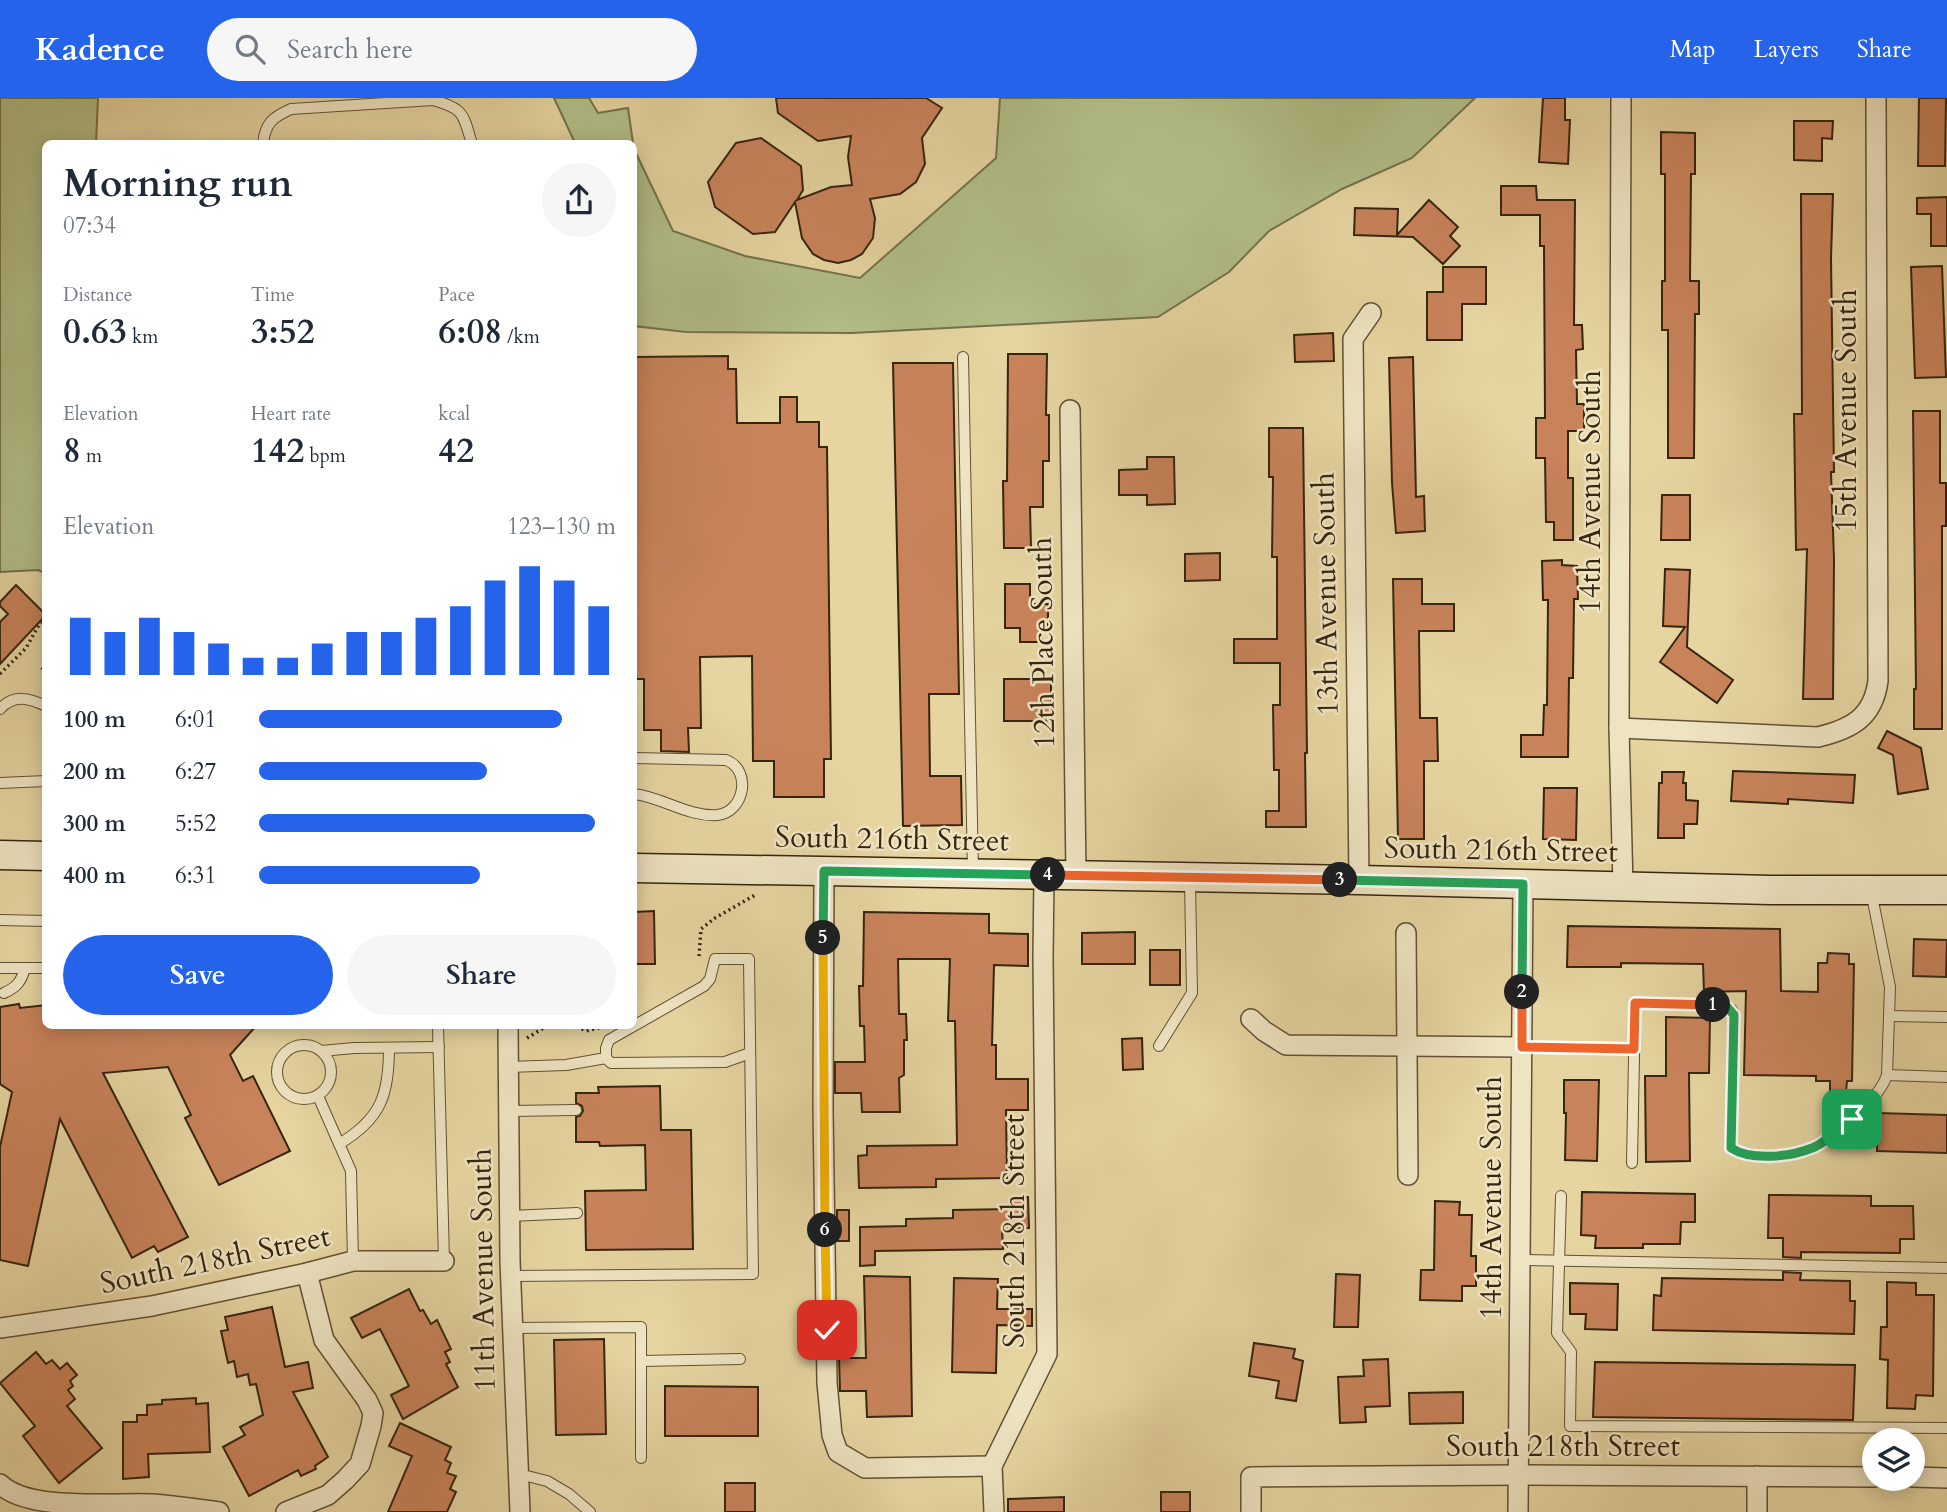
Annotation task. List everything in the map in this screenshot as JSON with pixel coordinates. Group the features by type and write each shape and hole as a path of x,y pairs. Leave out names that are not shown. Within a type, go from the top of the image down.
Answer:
{"main road":[{"path":"0,855 42,856"},
{"name":"South 216th Street","path":"637,868 1623,887 1947,890"}],"street":[{"name":"14th Avenue South","path":"1621,98 1619,728 1623,887"},
{"name":"15th Avenue South","path":"1619,728 1818,737 1843,731 1861,719 1875,700 1878,681 1876,98"},
{"name":"13th Avenue South","path":"1359,880 1353,339 1371,313"},
{"name":"12th Place South","path":"1070,410 1076,876"},
{"path":"824,871 823,1095 827,1383 832,1435 838,1452 865,1468 992,1466 994,1512"},
{"name":"South 218th Street","path":"992,1466 1048,1353 1044,875"},
{"name":"14th Avenue South","path":"1518,1512 1523,884"},
{"path":"1406,933 1408,1175"},
{"path":"1251,1019 1286,1045 1522,1047"},
{"name":"11th Avenue South","path":"508,1029 511,1276 520,1512"},
{"name":"South 218th Street","path":"0,1328 152,1306 353,1261 444,1261"},
{"path":"286,1512 328,1494 345,1480 360,1464 372,1426 373,1413 367,1399 324,1340 307,1273"},
{"path":"1757,1476 1757,1512"},
{"name":"South 218th Street","path":"1251,1512 1251,1477 1862,1477"},
{"path":"1925,1477 1947,1478"},
{"path":"0,1484 17,1497 37,1504 153,1504 219,1512"}],"lane":[{"path":"263,140 264,131 272,118 291,109 433,100 454,106 464,116 471,140"},
{"path":"963,357 973,874"},
{"path":"0,709 6,702 28,698 42,704"},
{"path":"637,758 726,760 733,763 741,774 743,789 737,804 730,812 717,815 697,813 637,795"},
{"path":"0,783 42,781"},
{"path":"1159,1046 1192,993 1190,877"},
{"path":"1632,1163 1635,1003 1720,1005 1732,1010 1731,1148 1747,1154 1777,1156 1814,1148 1852,1119 1878,1093 1884,1086 1887,1075 1890,987 1871,890"},
{"path":"0,920 42,921"},
{"path":"511,1276 753,1274 749,959 715,960 710,979 704,986 637,1024"},
{"path":"0,968 42,968"},
{"path":"4,993 21,981 25,968"},
{"path":"1889,1016 1947,1017"},
{"path":"438,1029 444,1261"},
{"path":"606,1058 609,1040 628,1029"},
{"path":"296,1046 313,1047 327,1057 331,1073 325,1090 318,1096 299,1099 284,1090 277,1073 282,1056 296,1046"},
{"path":"321,1051 439,1047"},
{"path":"1522,1047 1634,1049"},
{"path":"339,1144 361,1131 383,1098 388,1080 389,1048"},
{"path":"606,1058 611,1063 725,1062 751,1053"},
{"path":"508,1067 566,1065 606,1058"},
{"path":"1887,1075 1947,1077"},
{"path":"318,1096 351,1171 353,1261"},
{"path":"509,1111 576,1110"},
{"path":"1561,1196 1557,1333 1571,1352 1570,1426 1947,1428"},
{"path":"510,1216 577,1213"},
{"path":"1520,1260 1947,1269"},
{"path":"513,1328 641,1327 641,1458"},
{"path":"641,1361 740,1359"},
{"path":"519,1474 547,1481 569,1494 590,1512"}],"path":[{"path":"0,674 26,648 42,622"},
{"path":"699,968 701,929 715,918 762,892"},
{"path":"522,1041 542,1029"}],"green space":[{"path":"0,98 98,98 96,140 42,140 42,572 0,572"},
{"path":"554,98 589,98 598,113 628,108 633,140 574,140"},
{"path":"1000,98 1475,98 1412,158 1342,189 1269,231 1229,272 1158,317 852,333 686,332 637,326 637,155 673,231 745,256 860,278 996,158"}],"building":[{"path":"776,98 926,98 942,108 922,138 925,164 916,182 900,194 870,199 875,218 873,238 862,254 851,260 838,263 813,254 802,238 795,202 775,232 753,234 715,207 708,182 736,143 761,138 801,166 803,190 797,200 831,187 852,185 848,157 851,136 818,141 778,113"},
{"path":"1543,98 1565,98 1565,120 1570,120 1568,164 1539,162"},
{"path":"1919,98 1946,98 1945,166 1918,166"},
{"path":"1794,121 1833,121 1832,139 1822,138 1822,161 1794,160"},
{"path":"1661,132 1695,133 1695,174 1691,174 1690,281 1699,281 1699,314 1695,314 1694,458 1668,458 1668,330 1662,330 1665,174 1661,174"},
{"path":"1501,186 1536,186 1537,200 1575,200 1574,325 1582,325 1583,349 1576,350 1577,404 1584,404 1584,431 1568,431 1568,478 1573,478 1573,540 1554,540 1554,522 1546,522 1545,458 1536,458 1536,418 1545,418 1544,246 1540,246 1540,215 1501,215"},
{"path":"1801,194 1833,194 1833,699 1803,699 1807,549 1796,550 1794,414 1802,414"},
{"path":"1947,197 1947,246 1931,246 1931,214 1917,214 1917,198"},
{"path":"1429,200 1458,227 1450,236 1460,246 1443,264 1413,237 1354,235 1355,208 1398,209 1397,235"},
{"path":"1942,266 1946,377 1915,378 1911,267"},
{"path":"1443,267 1486,267 1486,304 1462,304 1462,340 1427,340 1427,292 1443,292"},
{"path":"1333,333 1334,361 1295,362 1294,335"},
{"path":"1008,354 1047,354 1046,415 1049,415 1049,461 1043,461 1043,507 1030,507 1031,548 1004,548 1003,481 1007,481"},
{"path":"728,356 728,369 736,369 737,423 780,423 780,397 797,397 797,422 819,422 819,447 827,447 831,759 824,759 824,797 774,797 774,761 753,761 752,656 700,657 701,728 688,728 689,752 661,751 661,730 644,730 644,679 637,679 637,357"},
{"path":"1413,357 1416,497 1424,496 1425,531 1396,533 1389,358"},
{"path":"893,363 953,363 959,694 929,694 930,776 961,776 962,825 903,826"},
{"path":"1913,411 1940,411 1940,483 1946,483 1946,526 1942,526 1942,729 1914,729 1916,689"},
{"path":"1269,428 1303,428 1306,827 1266,827 1266,811 1279,811 1279,770 1274,770 1273,705 1280,705 1280,663 1234,663 1234,639 1277,639 1277,557 1272,557 1273,477 1269,477"},
{"path":"1147,457 1174,457 1175,504 1147,505 1147,495 1119,495 1119,470 1147,469"},
{"path":"1662,495 1690,495 1690,540 1661,540"},
{"path":"1220,553 1220,580 1185,581 1185,554"},
{"path":"1562,560 1562,565 1577,566 1578,599 1574,599 1573,678 1569,678 1568,757 1521,757 1521,735 1543,735 1544,705 1547,705 1548,600 1543,600 1542,561"},
{"path":"1665,569 1690,570 1687,647 1733,680 1717,703 1660,662 1685,627 1663,626"},
{"path":"1393,579 1422,579 1422,604 1454,604 1454,631 1419,631 1420,718 1437,718 1438,761 1424,761 1424,839 1398,839"},
{"path":"1005,584 1030,584 1030,604 1048,604 1048,627 1042,627 1042,642 1020,642 1020,628 1005,628"},
{"path":"16,585 42,611 42,619 0,664 0,622 8,614 0,606 0,602"},
{"path":"1004,679 1051,679 1051,721 1004,721"},
{"path":"1887,731 1921,748 1928,789 1898,794 1893,755 1878,748"},
{"path":"1733,771 1855,775 1853,803 1788,799 1788,804 1731,801"},
{"path":"1662,772 1684,772 1686,800 1698,801 1697,824 1684,824 1684,838 1658,838 1659,783 1662,783"},
{"path":"1544,788 1577,788 1576,840 1543,839"},
{"path":"654,911 655,964 637,964 637,912"},
{"path":"864,912 989,914 989,933 1028,934 1028,966 994,965 992,1045 996,1045 996,1079 1028,1079 1028,1110 1006,1110 1007,1178 936,1179 936,1187 859,1188 858,1156 867,1155 867,1146 957,1145 955,1021 948,1021 950,959 898,959 899,1014 906,1014 907,1040 904,1040 904,1075 899,1078 900,1112 862,1112 861,1093 835,1093 835,1062 865,1062 864,1026 860,1026 859,986 863,986"},
{"path":"1568,926 1780,929 1781,991 1818,992 1818,963 1827,963 1828,953 1849,954 1849,964 1854,964 1852,1081 1847,1081 1846,1092 1830,1091 1830,1081 1816,1081 1816,1076 1744,1075 1746,991 1704,992 1703,964 1621,963 1621,967 1567,967"},
{"path":"1135,932 1135,964 1082,964 1082,933"},
{"path":"1914,939 1947,940 1946,977 1913,976"},
{"path":"1150,950 1180,950 1180,985 1150,985"},
{"path":"19,1004 20,1008 42,1005 42,1029 253,1029 230,1055 243,1081 253,1076 290,1151 219,1185 185,1118 191,1115 168,1067 103,1073 188,1237 158,1252 154,1246 132,1258 60,1119 28,1266 0,1260 0,1147 12,1092 0,1084 0,1007"},
{"path":"1666,1017 1710,1018 1709,1073 1689,1073 1690,1161 1646,1162 1645,1076 1666,1076"},
{"path":"1142,1038 1143,1069 1123,1070 1122,1039"},
{"path":"1564,1080 1599,1080 1597,1161 1565,1160"},
{"path":"660,1086 661,1130 691,1130 693,1249 586,1250 585,1191 646,1190 645,1145 600,1146 599,1142 576,1142 576,1117 583,1111 582,1106 576,1103 576,1093 599,1093 598,1087"},
{"path":"1878,1113 1947,1115 1947,1153 1877,1151"},
{"path":"1582,1192 1695,1194 1695,1222 1681,1222 1680,1244 1643,1244 1643,1248 1595,1248 1596,1236 1581,1235"},
{"path":"1769,1195 1871,1196 1871,1206 1913,1206 1914,1239 1900,1239 1900,1253 1801,1252 1801,1258 1783,1257 1783,1238 1768,1238"},
{"path":"1012,1197 1028,1197 1029,1228 1002,1229 1003,1249 875,1251 875,1265 860,1266 860,1227 906,1226 906,1219 953,1218 953,1210 1012,1209"},
{"path":"1435,1201 1460,1202 1459,1215 1472,1215 1471,1256 1476,1256 1476,1286 1462,1286 1462,1301 1420,1300 1421,1270 1434,1270"},
{"path":"837,1210 849,1210 849,1241 837,1241"},
{"path":"1783,1272 1801,1273 1800,1280 1850,1281 1850,1301 1855,1301 1854,1334 1653,1330 1654,1295 1661,1296 1662,1278 1783,1280"},
{"path":"1336,1274 1360,1275 1358,1327 1334,1327"},
{"path":"864,1276 910,1277 912,1416 867,1417 866,1391 840,1391 839,1358 866,1358"},
{"path":"954,1278 998,1279 997,1309 1032,1309 1032,1326 997,1325 996,1373 952,1372"},
{"path":"1887,1282 1916,1283 1916,1295 1934,1295 1933,1396 1916,1395 1915,1409 1887,1408 1888,1360 1880,1359 1881,1327 1887,1327"},
{"path":"1570,1283 1618,1284 1617,1330 1585,1329 1586,1314 1570,1314"},
{"path":"409,1289 420,1311 423,1310 431,1324 437,1320 451,1349 445,1352 450,1362 446,1364 458,1387 403,1419 391,1395 409,1386 380,1329 362,1338 351,1318"},
{"path":"272,1307 285,1367 308,1362 313,1388 293,1392 328,1457 315,1466 316,1469 301,1476 298,1470 249,1496 223,1447 245,1435 240,1427 263,1415 256,1384 250,1385 248,1374 237,1377 234,1361 228,1363 221,1331 228,1330 225,1317"},
{"path":"604,1339 606,1434 556,1435 554,1340"},
{"path":"1254,1343 1295,1349 1293,1358 1303,1361 1296,1401 1276,1398 1279,1381 1249,1376"},
{"path":"36,1352 46,1364 52,1360 60,1369 67,1363 77,1375 70,1381 73,1386 68,1390 75,1399 67,1406 102,1448 59,1483 23,1436 35,1426 0,1383"},
{"path":"1388,1359 1390,1406 1365,1407 1366,1422 1340,1423 1338,1377 1364,1376 1363,1360"},
{"path":"1595,1362 1855,1365 1853,1420 1593,1417"},
{"path":"665,1386 758,1387 758,1436 665,1436"},
{"path":"1463,1392 1463,1423 1410,1424 1409,1393"},
{"path":"196,1398 196,1404 208,1403 210,1452 148,1454 149,1477 123,1479 123,1422 137,1422 137,1415 147,1415 147,1405 162,1404 162,1400"},
{"path":"400,1423 451,1447 445,1460 451,1463 447,1473 456,1476 450,1489 456,1492 447,1512 388,1512 412,1456 389,1446"},
{"path":"725,1483 755,1483 755,1512 725,1512"},
{"path":"1161,1492 1190,1492 1190,1512 1161,1512"},
{"path":"1064,1497 1064,1512 1008,1512 1008,1499"}],"route":[{"path":"827,1330 823,1108 824,871 1523,884 1522,1047 1634,1049 1635,1003 1720,1005 1732,1010 1734,1015 1731,1148 1747,1154 1777,1156 1814,1148 1852,1119"}]}
